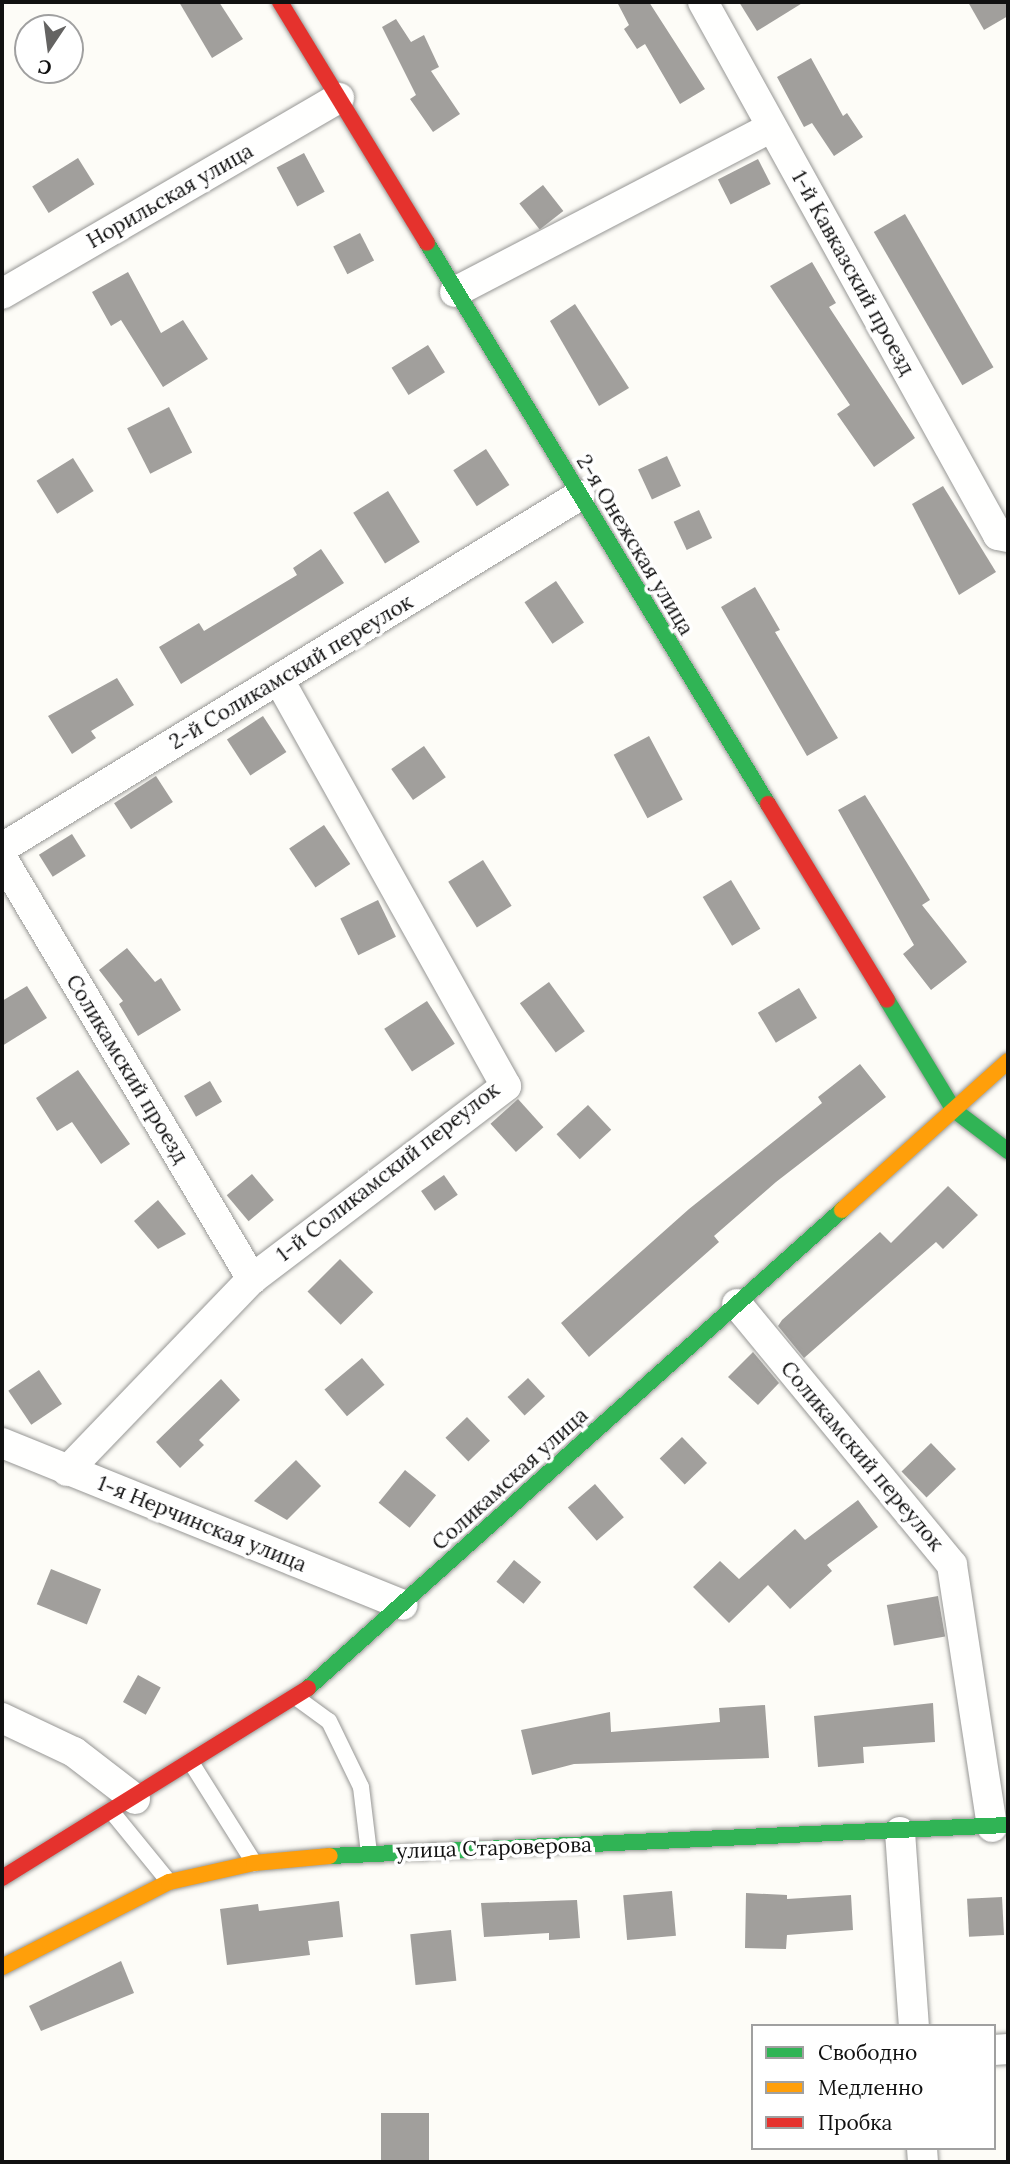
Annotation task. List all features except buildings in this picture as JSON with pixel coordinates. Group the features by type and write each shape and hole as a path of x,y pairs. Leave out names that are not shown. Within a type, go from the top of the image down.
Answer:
{"main road":[{"name":"2-я Онежская улица","path":"280,2 954,1110"},
{"name":"Соликамская улица","path":"2,1878 297,1699 1008,1061"},
{"path":"954,1110 1008,1151"},
{"name":"улица Староверова","path":"2,1967 169,1882 254,1863 369,1853 1000,1826"}],"street":[{"name":"1-й Кавказский проезд","path":"703,2 998,535 1008,537"},
{"name":"Норильская улица","path":"2,294 339,98"},
{"path":"454,292 772,127"},
{"name":"2-й Соликамский переулок","path":"2,848 580,495"},
{"name":"1-й Соликамский переулок","path":"67,1471 252,1279 506,1086 279,680"},
{"name":"Соликамский проезд","path":"2,858 252,1279"},
{"name":"Соликамский переулок","path":"737,1304 953,1565 1000,1826"},
{"name":"1-я Нерчинская улица","path":"2,1443 402,1605"},
{"path":"2,1718 75,1752 124,1806"},
{"path":"900,1832 914,2024"}],"lane":[{"path":"297,1699 329,1721 360,1787 369,1853"},
{"path":"192,1764 254,1863"},
{"path":"124,1806 169,1882"}],"traffic: fast":[{"path":"427,243 768,804"},
{"path":"887,1000 954,1110 1008,1151"},
{"path":"308,1688 842,1210"},
{"path":"330,1856 1008,1825"}],"traffic: slow":[{"path":"842,1210 1008,1061"},
{"path":"2,1967 169,1882 254,1863 330,1856"}],"traffic: jam":[{"path":"280,2 427,243"},
{"path":"768,804 887,1000"},
{"path":"2,1878 308,1688"}]}
